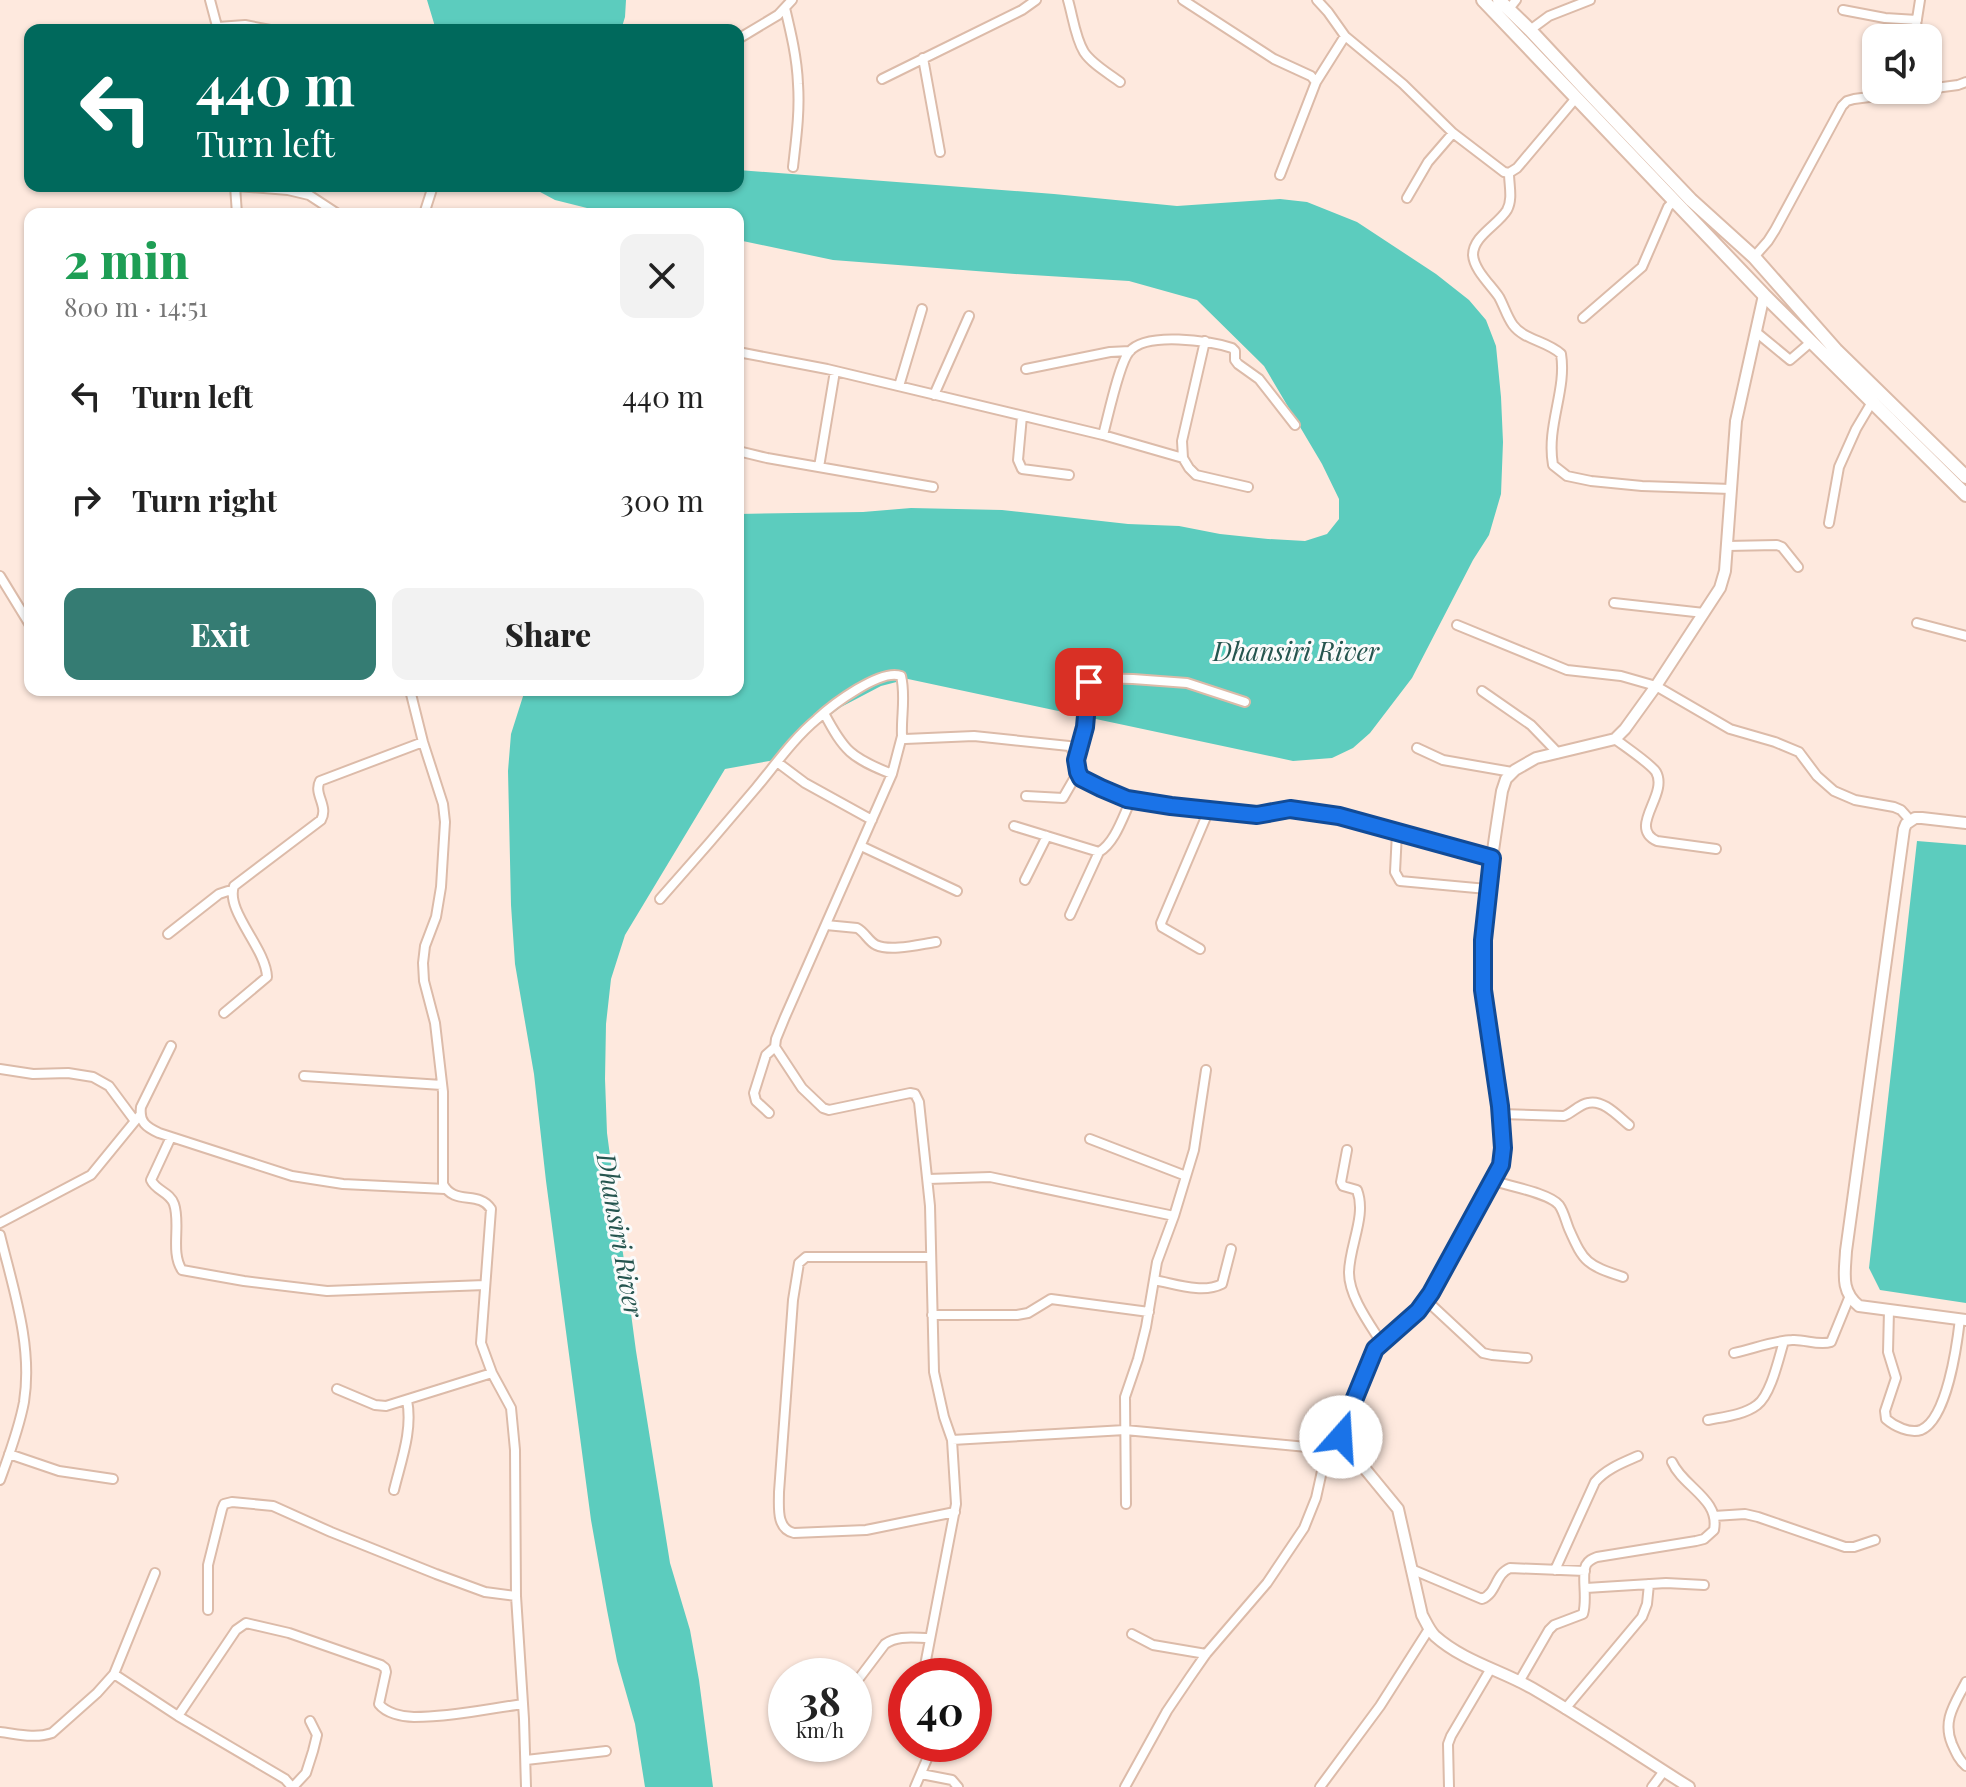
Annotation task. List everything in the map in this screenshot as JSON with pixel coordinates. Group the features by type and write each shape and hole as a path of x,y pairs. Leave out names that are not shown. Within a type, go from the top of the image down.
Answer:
{"main road":[{"path":"1483,0 1764,295 1966,495"},
{"path":"1508,3 1691,200 1754,257 1836,350 1966,477"}],"street":[{"path":"210,0 217,24"},
{"path":"744,35 778,15 792,0"},
{"path":"882,79 1022,10 1036,0"},
{"path":"1068,0 1083,51 1120,82"},
{"path":"1183,0 1274,59 1311,76 1316,82"},
{"path":"1317,0 1345,36 1403,84 1453,133 1499,169 1509,173"},
{"path":"1530,30 1549,16 1590,0"},
{"path":"1916,24 1920,0"},
{"path":"785,8 799,87 793,167"},
{"path":"1843,10 1917,20"},
{"path":"1280,175 1316,82 1345,36"},
{"path":"923,58 940,152"},
{"path":"1942,87 1966,82"},
{"path":"1509,173 1517,168 1576,98"},
{"path":"1754,257 1775,230 1842,106 1847,101 1862,98"},
{"path":"1407,198 1428,162 1453,133"},
{"path":"1509,173 1507,210 1479,240 1473,256 1516,327 1554,347 1561,354 1562,376 1551,453 1553,465 1567,476 1591,481 1731,489"},
{"path":"299,192 329,208"},
{"path":"1583,318 1642,267 1668,207 1674,201"},
{"path":"1689,1787 1565,1709 1461,1654 1435,1636 1422,1615 1398,1509 1343,1442 1341,1432 1372,1354 1426,1300 1501,1165 1500,1114 1483,990 1483,940 1487,889 1506,779 1536,758 1615,739 1656,686 1720,588 1725,571 1736,421 1764,295"},
{"path":"899,386 922,309"},
{"path":"934,395 969,316"},
{"path":"1756,332 1790,360 1811,342"},
{"path":"1103,435 1130,351 1147,343 1180,339 1205,341 1235,351 1238,364 1259,379 1295,425"},
{"path":"1205,341 1182,441 1183,458 1196,475 1248,487"},
{"path":"1026,369 1110,352 1130,351"},
{"path":"744,353 899,386 1103,435 1183,458"},
{"path":"819,467 835,371"},
{"path":"1829,523 1839,467 1872,402"},
{"path":"1022,416 1018,460 1022,469 1069,475"},
{"path":"744,452 933,487"},
{"path":"1727,546 1777,545 1798,567"},
{"path":"0,576 24,615"},
{"path":"1614,603 1704,613"},
{"path":"1917,623 1966,636"},
{"path":"1457,625 1567,670 1621,676 1656,686 1730,729 1799,752 1817,776 1834,791 1855,800 1894,807 1910,820"},
{"path":"660,899 788,747 824,713 872,681 899,675 903,686 902,736 892,774 785,1017 775,1047 766,1055 754,1093 756,1101 769,1113"},
{"path":"1076,760 1083,738 1092,678 1187,683 1245,702"},
{"path":"1482,691 1531,725 1558,753"},
{"path":"412,696 443,804 445,822 436,917 425,946 423,963 424,981 435,1023 442,1085 442,1178 445,1189 453,1196 482,1200 491,1209 481,1343 492,1373 511,1408 516,1458 516,1596 526,1787"},
{"path":"824,713 838,740 855,757 892,774"},
{"path":"902,736 905,739 974,736 1069,746 1075,752 1081,778 1131,800 1257,815 1282,809 1302,810 1339,816 1492,858"},
{"path":"1615,739 1657,773 1655,798 1644,826 1652,839 1716,849"},
{"path":"224,1013 267,977 263,959 233,903 234,886 321,820 324,809 318,791 320,781 423,742"},
{"path":"1417,748 1443,760 1512,772"},
{"path":"777,762 805,783 872,820"},
{"path":"1026,796 1063,798 1078,772"},
{"path":"1070,915 1099,852 1110,842 1131,800"},
{"path":"1200,949 1162,927 1161,923 1209,810"},
{"path":"1889,1310 1888,1352 1896,1378 1885,1411 1886,1419 1918,1432 1925,1428 1940,1407 1963,1320 1889,1310 1859,1306 1849,1298 1844,1283 1846,1251 1904,829 1910,820 1922,818 1966,823"},
{"path":"1014,826 1099,852"},
{"path":"1397,832 1395,872 1400,881 1487,889"},
{"path":"1025,880 1047,836"},
{"path":"861,846 957,891"},
{"path":"168,934 219,894 232,892"},
{"path":"826,925 861,929 873,944 885,948 936,942"},
{"path":"0,1223 91,1175 137,1118 171,1046"},
{"path":"775,1047 806,1093 823,1108 829,1110 910,1093 915,1094 919,1102 928,1179 934,1372 952,1440 956,1497 926,1658"},
{"path":"0,1069 93,1077 109,1086 148,1128 292,1176 343,1184 445,1189"},
{"path":"1126,1504 1125,1397 1138,1359 1157,1262 1194,1150 1206,1070"},
{"path":"304,1076 442,1085"},
{"path":"1500,1114 1564,1116 1574,1113 1588,1102 1606,1106 1629,1125"},
{"path":"171,1137 151,1180 155,1188 169,1197 174,1205 177,1261 182,1270 327,1291 485,1285"},
{"path":"1090,1139 1186,1176"},
{"path":"1347,1150 1341,1182 1346,1188 1357,1190 1359,1196 1358,1228 1350,1279 1359,1307 1381,1342"},
{"path":"928,1179 990,1177 1174,1216"},
{"path":"1494,1181 1558,1204 1587,1262 1623,1277"},
{"path":"0,1235 20,1320 25,1375 24,1402 0,1480"},
{"path":"1154,1280 1214,1288 1222,1284 1231,1249"},
{"path":"931,1257 806,1257 799,1263 793,1300 779,1492 781,1524 794,1533 856,1531 955,1512"},
{"path":"1734,1353 1797,1339 1824,1344 1831,1342 1849,1298"},
{"path":"932,1315 1017,1315 1028,1313 1051,1299 1149,1312"},
{"path":"1426,1300 1483,1353 1527,1358"},
{"path":"1708,1420 1749,1410 1759,1404 1765,1396 1784,1341"},
{"path":"337,1389 380,1406 492,1373"},
{"path":"394,1490 409,1425 407,1400"},
{"path":"952,1440 1125,1430 1328,1449 1343,1442"},
{"path":"1125,1787 1167,1711 1206,1654 1267,1583 1304,1528 1316,1498 1328,1449"},
{"path":"9,1454 59,1471 113,1479"},
{"path":"1555,1570 1595,1482 1610,1469 1638,1456"},
{"path":"1519,1682 1549,1630 1583,1614 1586,1565 1597,1557 1704,1539 1714,1530 1714,1516 1705,1499 1679,1476 1672,1462"},
{"path":"208,1610 208,1565 222,1509 224,1504 232,1502 273,1506 436,1574 485,1592 516,1596"},
{"path":"1714,1516 1745,1514 1758,1517 1845,1547 1875,1540"},
{"path":"1411,1569 1482,1599 1491,1594 1501,1574 1510,1568 1585,1571"},
{"path":"0,1732 35,1736 52,1733 97,1693 114,1674 155,1573"},
{"path":"1586,1588 1666,1583 1704,1585"},
{"path":"1565,1709 1646,1611 1649,1584"},
{"path":"178,1716 236,1630 246,1623 289,1633 381,1665 386,1672 379,1704 384,1710 405,1716 436,1715 523,1704"},
{"path":"1320,1787 1380,1706 1429,1629"},
{"path":"1132,1634 1153,1645 1206,1654"},
{"path":"872,1661 890,1640 929,1638"},
{"path":"1449,1787 1448,1744 1490,1670"},
{"path":"114,1674 285,1779 293,1787 306,1773 313,1751 317,1735 310,1721"},
{"path":"1966,1682 1947,1725 1958,1757 1966,1766"},
{"path":"526,1760 606,1751"},
{"path":"915,1787 926,1762"},
{"path":"1652,1787 1664,1771"},
{"path":"921,1774 948,1779 958,1787"}],"water":[{"path":"427,0 626,0 623,24 434,24"},
{"name":"Dhansiri River","path":"744,170 1177,206 1280,199 1307,202 1357,222 1436,274 1469,300 1486,320 1496,346 1503,442 1501,494 1489,535 1412,678 1370,733 1353,748 1332,758 1293,761 908,679 881,686 841,707 787,747 775,760 725,769 625,935 611,979 606,1024 607,1133 636,1351 670,1563 690,1630 713,1787 645,1787 635,1724 617,1661 591,1520 534,1074 515,964 508,771 511,734 523,696 744,696 744,514 911,508 1002,510 1305,541 1327,534 1339,519 1339,499 1264,366 1197,300 1129,281 833,260 744,241 744,208 587,208 555,200 540,192 744,192"},
{"path":"1917,841 1966,845 1966,1303 1880,1290 1869,1268"}],"route":[{"path":"1089,682 1085,727 1076,760 1081,778 1101,788 1127,799 1171,806 1257,815 1290,809 1339,816 1492,858 1483,940 1483,990 1500,1106 1501,1165 1431,1293 1418,1311 1375,1349 1341,1437"}]}
